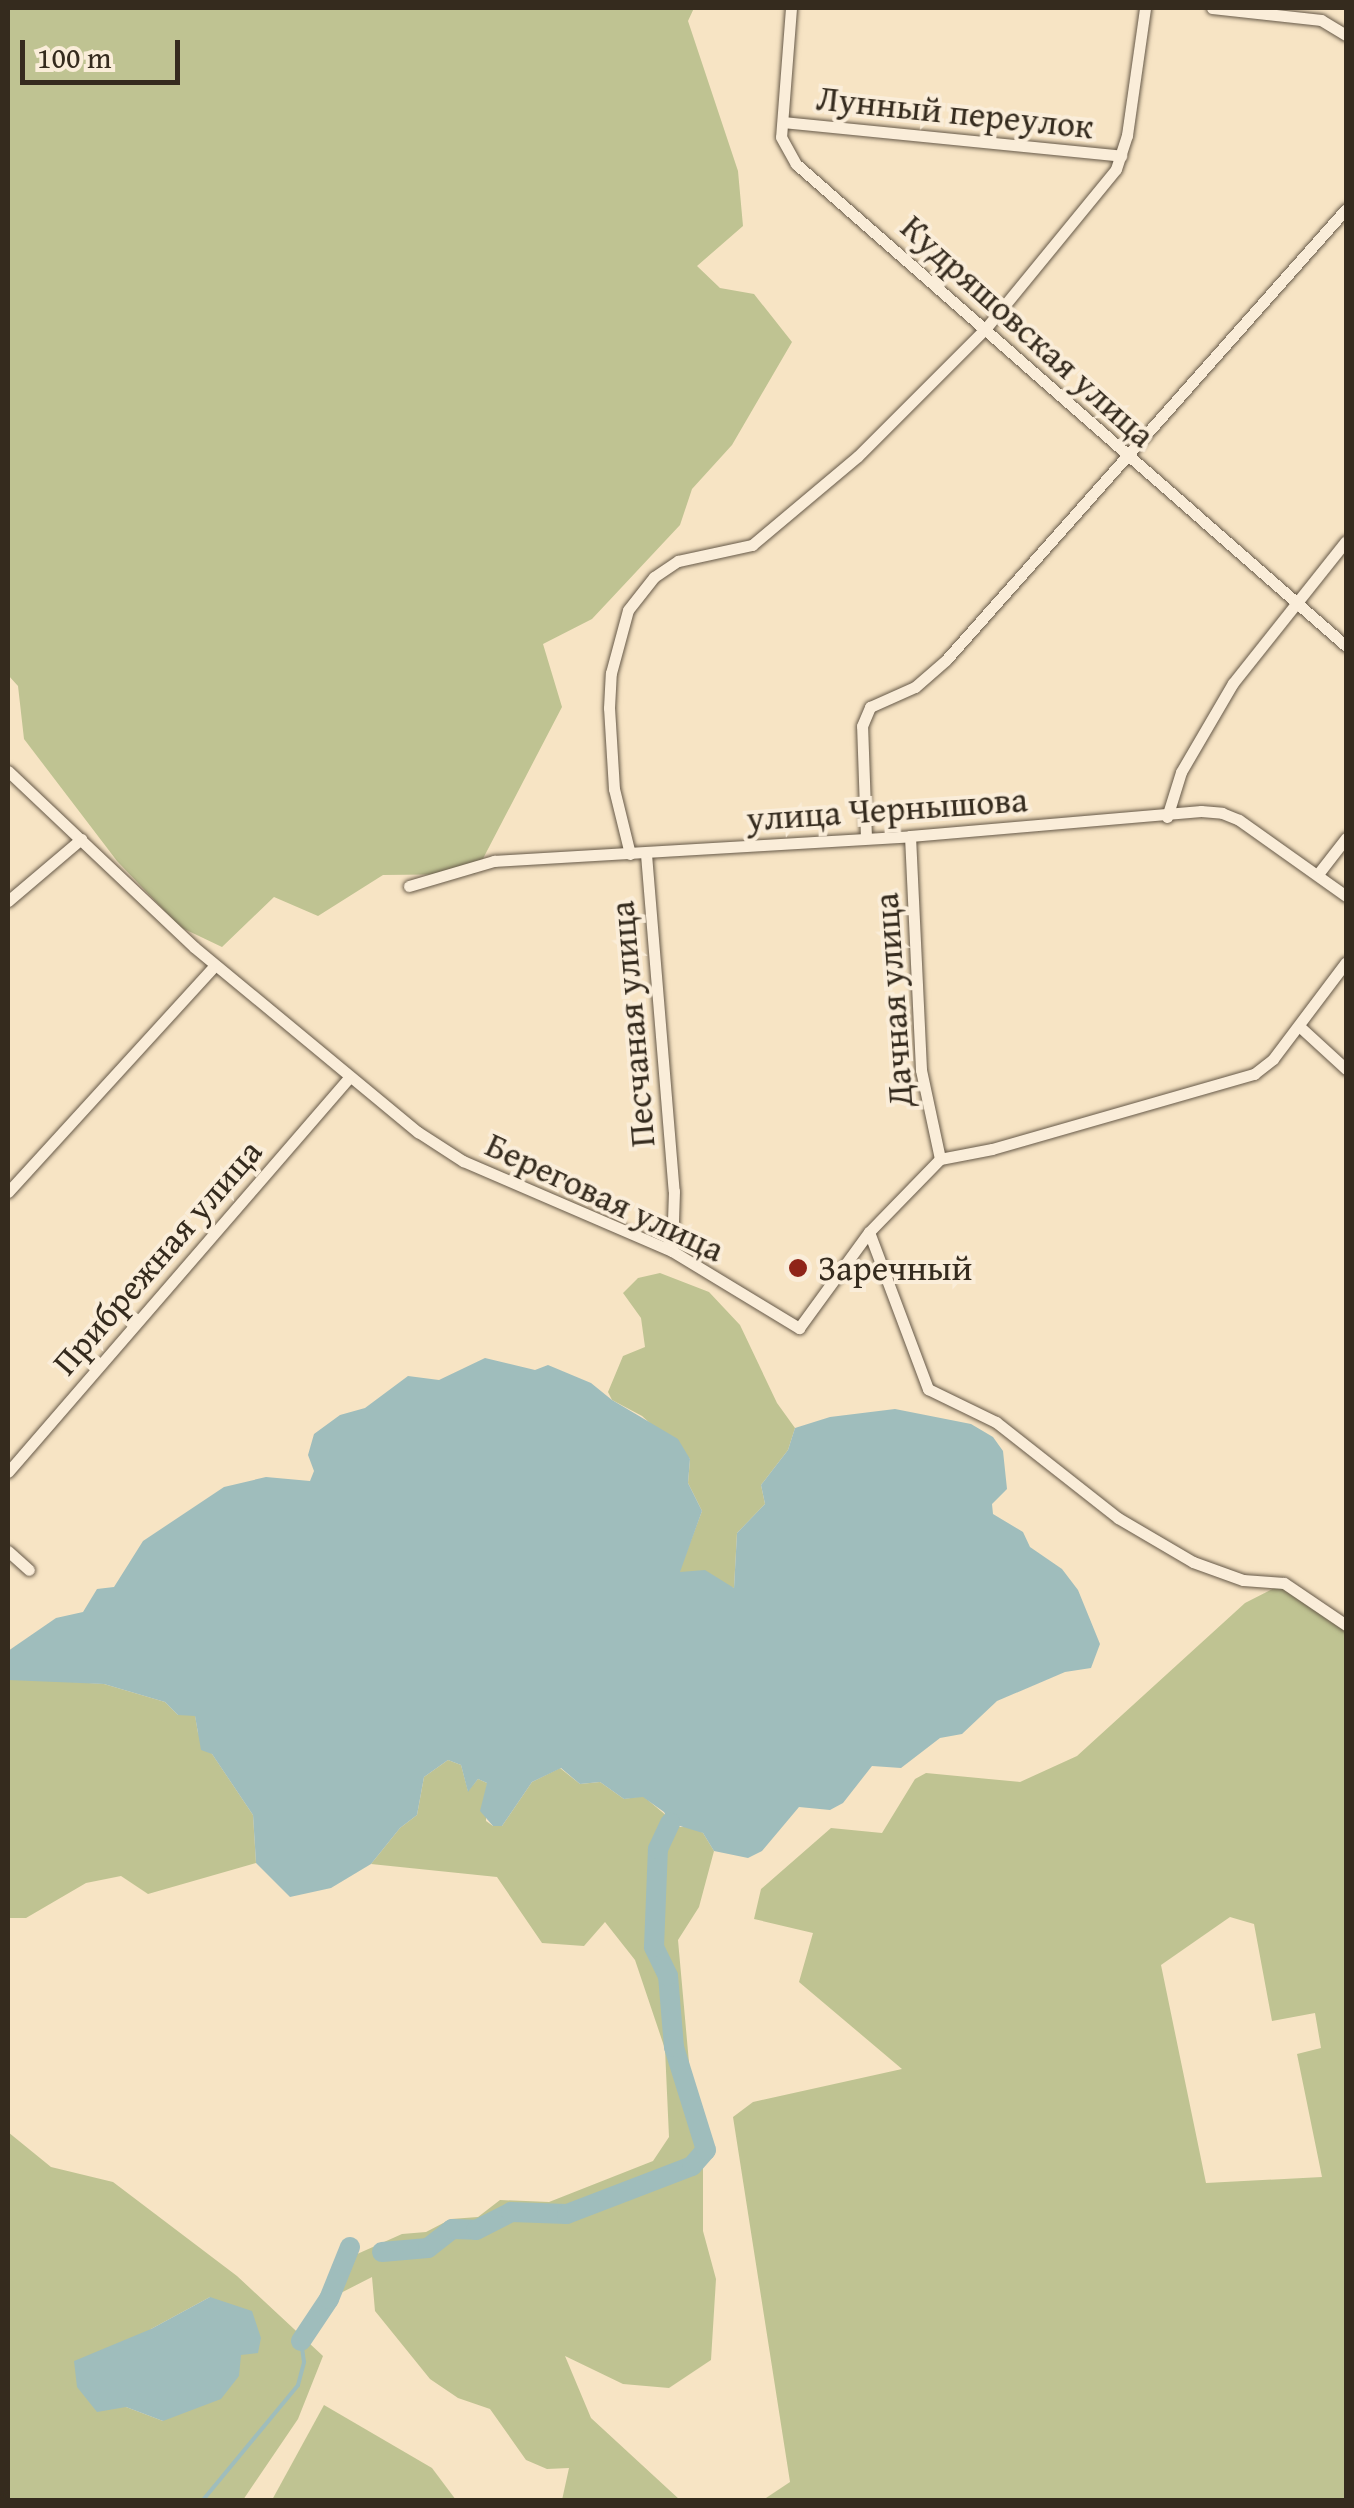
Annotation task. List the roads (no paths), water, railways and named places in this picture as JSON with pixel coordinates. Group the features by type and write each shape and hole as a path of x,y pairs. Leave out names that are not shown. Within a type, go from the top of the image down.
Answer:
{"street":[{"name":"Кудряшовская улица","path":"791,8 780,137 796,164 1346,646"},
{"path":"630,854 614,790 609,708 610,672 628,610 654,577 678,560 752,545 858,456 986,328 1101,190 1121,156 1145,8"},
{"path":"1212,8 1321,20 1346,35"},
{"name":"Лунный переулок","path":"783,122 1121,156"},
{"path":"866,838 862,726 870,706 915,687 938,669 1346,209"},
{"path":"1167,816 1181,772 1233,683 1346,541"},
{"name":"Береговая улица","path":"8,771 215,965 348,1079 463,1161 672,1251 799,1328 870,1232 940,1159"},
{"name":"улица Чернышова","path":"409,886 494,861 646,854 1222,812 1346,896"},
{"name":"Дачная улица","path":"910,836 921,1070 940,1159"},
{"path":"1318,874 1346,838"},
{"path":"8,901 81,839"},
{"name":"Песчаная улица","path":"646,854 674,1190 672,1251"},
{"path":"940,1159 992,1149 1254,1074 1274,1059 1346,962"},
{"path":"8,1192 215,965"},
{"path":"1300,1026 1346,1070"},
{"name":"Прибрежная улица","path":"8,1472 348,1079"},
{"path":"870,1232 928,1389 996,1422 1118,1518 1193,1562 1243,1580 1284,1583 1346,1625"},
{"path":"8,1551 30,1570"}],"water":[{"path":"485,1358 535,1370 548,1365 591,1383 678,1439 690,1459 688,1483 702,1511 680,1572 705,1570 734,1588 737,1533 765,1504 761,1485 788,1450 795,1428 830,1417 895,1409 971,1424 993,1437 1003,1451 1007,1489 992,1504 993,1514 1023,1532 1030,1547 1062,1569 1078,1590 1100,1644 1091,1668 1065,1672 997,1701 962,1734 940,1738 901,1768 872,1766 843,1803 830,1810 799,1807 762,1851 748,1858 714,1851 703,1833 670,1823 664,1812 643,1797 624,1799 600,1782 580,1784 561,1768 532,1782 502,1826 493,1826 480,1811 487,1783 478,1779 468,1792 461,1765 448,1760 424,1777 417,1815 400,1828 371,1864 331,1888 290,1897 256,1863 253,1815 212,1754 201,1750 195,1716 178,1715 165,1702 104,1684 8,1680 8,1651 56,1618 83,1612 97,1589 114,1587 143,1541 224,1487 266,1477 310,1481 314,1471 308,1455 314,1434 340,1415 365,1408 408,1376 439,1380"},
{"path":"210,2297 252,2311 261,2338 258,2353 241,2355 239,2376 221,2399 163,2421 126,2407 97,2412 77,2387 74,2361 151,2329"}],"waterway":[{"path":"382,2252 428,2248 452,2229 476,2230 511,2212 567,2214 692,2166 706,2150 674,2047 668,1976 654,1947 658,1849 670,1823"},
{"path":"301,2341 329,2299 350,2247"},
{"path":"203,2500 298,2385 304,2362 301,2341"}],"place":[{"name":"Заречный","path":"798,1268"}]}
